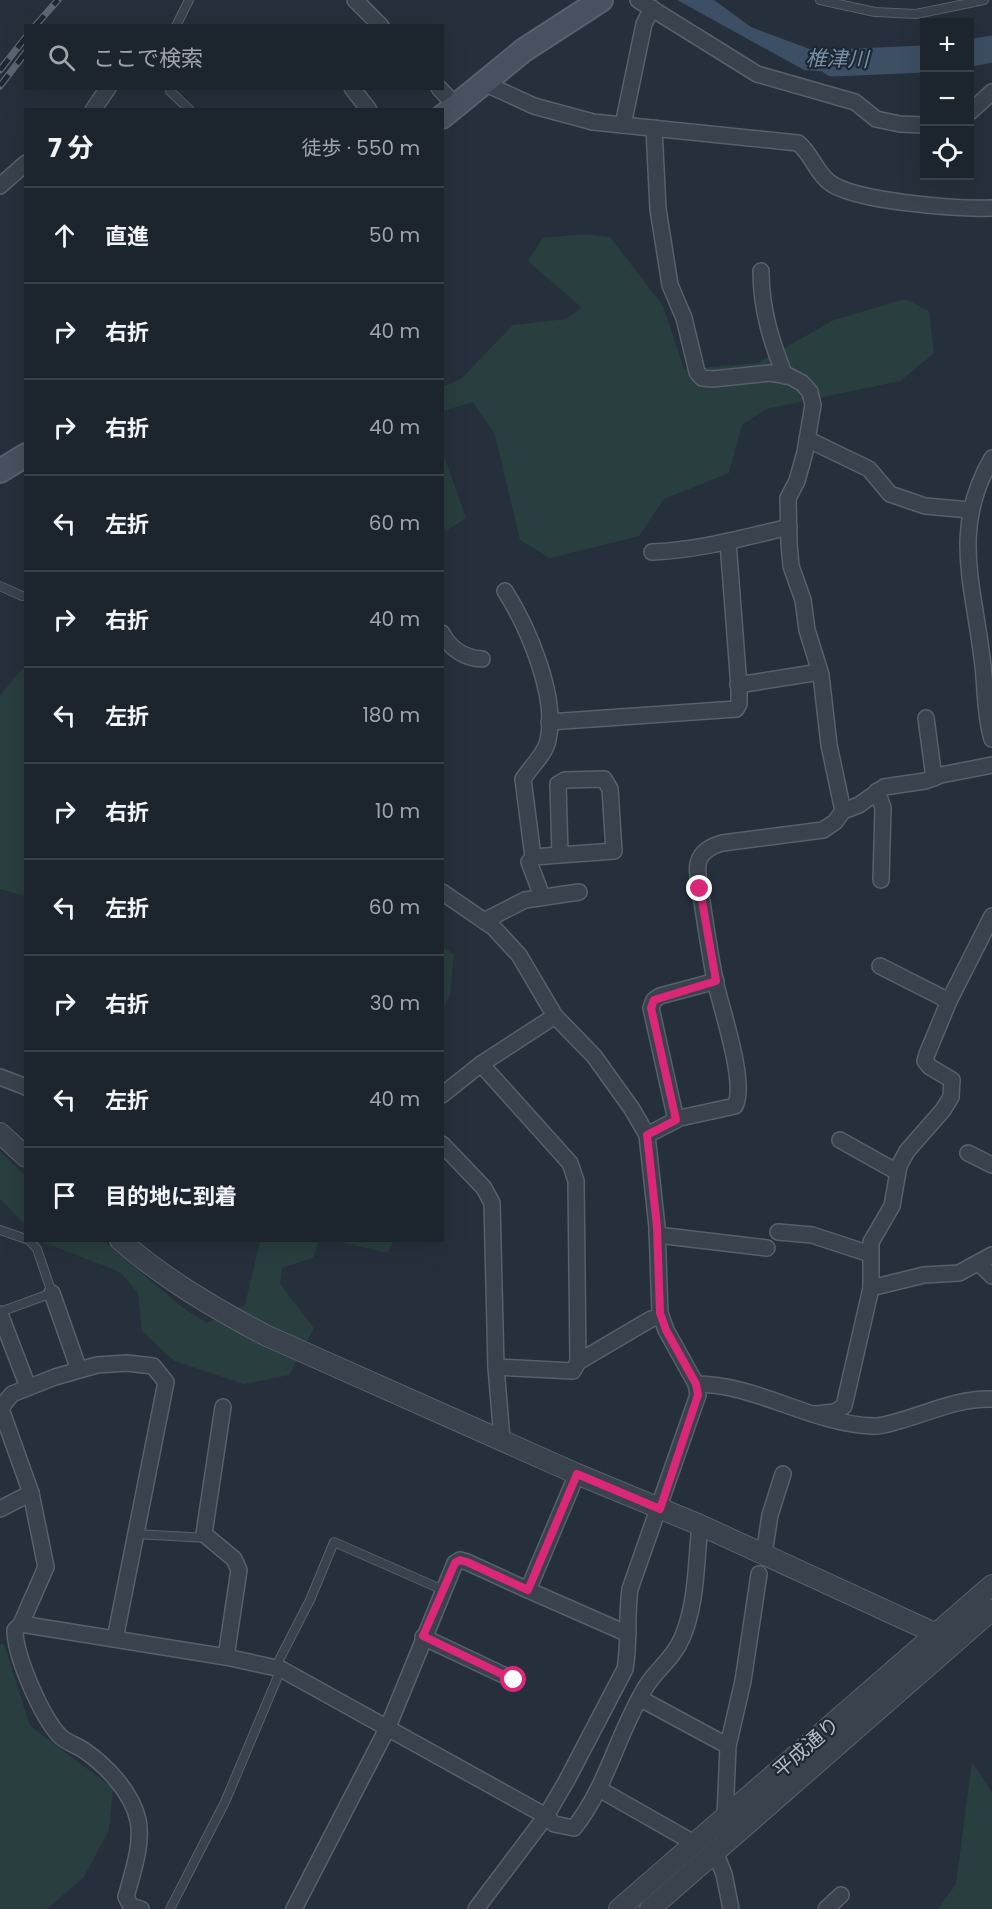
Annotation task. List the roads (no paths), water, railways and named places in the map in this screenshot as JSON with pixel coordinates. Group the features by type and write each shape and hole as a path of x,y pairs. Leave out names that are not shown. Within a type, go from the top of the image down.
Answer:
{"main road":[{"path":"449,112 574,8 601,0"},
{"path":"0,471 24,455"}],"street":[{"path":"355,0 379,24"},
{"path":"638,0 757,74 855,102 876,119 900,124 920,125"},
{"path":"623,125 644,24 652,8"},
{"path":"483,83 534,106 593,122 798,142 806,149 829,182 848,191 912,203 969,209 992,208"},
{"path":"94,108 107,90"},
{"path":"354,90 367,108"},
{"path":"440,90 449,112"},
{"path":"974,108 992,93"},
{"path":"654,128 658,209 670,285 684,318 697,372 702,378 713,379 752,374 785,376 802,382 810,392 813,405 807,439 797,481 788,498 791,566 803,600 807,630 820,672 829,745 843,811"},
{"path":"0,186 24,165"},
{"path":"761,272 761,298 765,316 785,376"},
{"path":"807,439 868,469 890,494 925,506 970,510"},
{"path":"992,458 980,478 970,510 968,556 970,589 982,656 992,739"},
{"path":"652,552 686,550 728,543 789,527"},
{"path":"549,722 736,709 739,704 728,543"},
{"path":"505,591 516,608 544,674 549,722 548,742 523,779 532,857 530,862 542,896"},
{"path":"444,637 468,658 482,659"},
{"path":"738,685 820,672"},
{"path":"926,718 934,778"},
{"path":"647,1135 676,1120 735,1106 739,1098 736,1065 716,981 698,872 699,859 707,849 722,843 823,830 835,822 843,811 860,805 884,787 992,765"},
{"path":"532,857 614,851 610,789 604,779 565,780 558,784 560,854"},
{"path":"877,791 883,808 881,880"},
{"path":"484,921 525,900 579,892"},
{"path":"444,893 484,921 519,955 555,1016 594,1056 632,1109 647,1135 657,1235 661,1317 696,1384 698,1395 660,1509 630,1589 625,1669 546,1816 476,1909"},
{"path":"816,1414 835,1412 844,1406 871,1288 870,1254 875,1230 891,1206 897,1172 908,1151 928,1129 951,1097 952,1080 930,1067 925,1061 949,1001 992,916"},
{"path":"880,966 949,1001"},
{"path":"676,1120 651,1008 654,1000 660,996 716,981"},
{"path":"444,1093 481,1064 555,1016"},
{"path":"481,1064 570,1163 576,1181 578,1362 573,1371 496,1367"},
{"path":"0,1077 24,1086"},
{"path":"0,1133 24,1155"},
{"path":"840,1140 897,1172"},
{"path":"444,1146 484,1188 492,1203 496,1367 502,1439"},
{"path":"968,1153 992,1166"},
{"path":"778,1232 812,1235 870,1254"},
{"path":"657,1235 767,1248"},
{"path":"122,1242 139,1257 208,1303 265,1335 577,1474 700,1525 946,1637"},
{"path":"871,1288 924,1275 959,1273 986,1259 992,1276"},
{"path":"52,1293 79,1370"},
{"path":"0,1313 28,1387"},
{"path":"578,1362 651,1319 661,1317"},
{"path":"115,1639 166,1382 153,1366 136,1364 97,1365 79,1370 12,1394 0,1409 31,1493 46,1567 12,1628 15,1644 24,1671 57,1733 96,1761 117,1782 134,1810 138,1821 138,1838 126,1897 130,1907"},
{"path":"696,1384 721,1384 739,1388 801,1413 816,1414 875,1427 963,1400 992,1399"},
{"path":"223,1407 204,1534 234,1559 239,1569 226,1657"},
{"path":"528,1590 577,1474"},
{"path":"764,1554 770,1515 783,1474"},
{"path":"0,1509 31,1493"},
{"path":"12,1628 115,1639 226,1657 278,1669 388,1727 546,1816 554,1824 574,1828 589,1809 647,1684 665,1667 682,1638 694,1592 700,1525"},
{"path":"294,1909 388,1727 423,1636 455,1563 460,1560 628,1634"},
{"path":"725,1817 728,1746 743,1681 759,1574"},
{"name":"平成通り","path":"650,1909 715,1852 946,1637 992,1585"},
{"name":"平成通り","path":"619,1909 725,1817 946,1637 992,1610"},
{"path":"423,1636 514,1680"},
{"path":"641,1699 728,1746"},
{"path":"599,1789 694,1843"},
{"path":"715,1852 724,1874 731,1909"},
{"path":"826,1909 841,1895"}],"lane":[{"path":"177,24 189,0"},
{"path":"820,0 875,12 916,14 984,0"},
{"path":"170,91 188,108"},
{"path":"0,586 21,596"},
{"path":"0,1230 24,1239"},
{"path":"0,1313 52,1293 37,1249 29,1242"},
{"path":"136,1534 207,1538"},
{"path":"170,1909 225,1802 278,1669 334,1542 443,1590"}],"water":[{"path":"677,0 714,0 751,27 815,51 869,54 869,75 804,70"}],"waterway":[{"name":"椎津川","path":"974,52 992,49"},
{"name":"椎津川","path":"833,63 920,59"}],"railway":[{"path":"37,24 58,0"},
{"path":"0,70 24,40"},
{"path":"0,86 24,55"}]}
